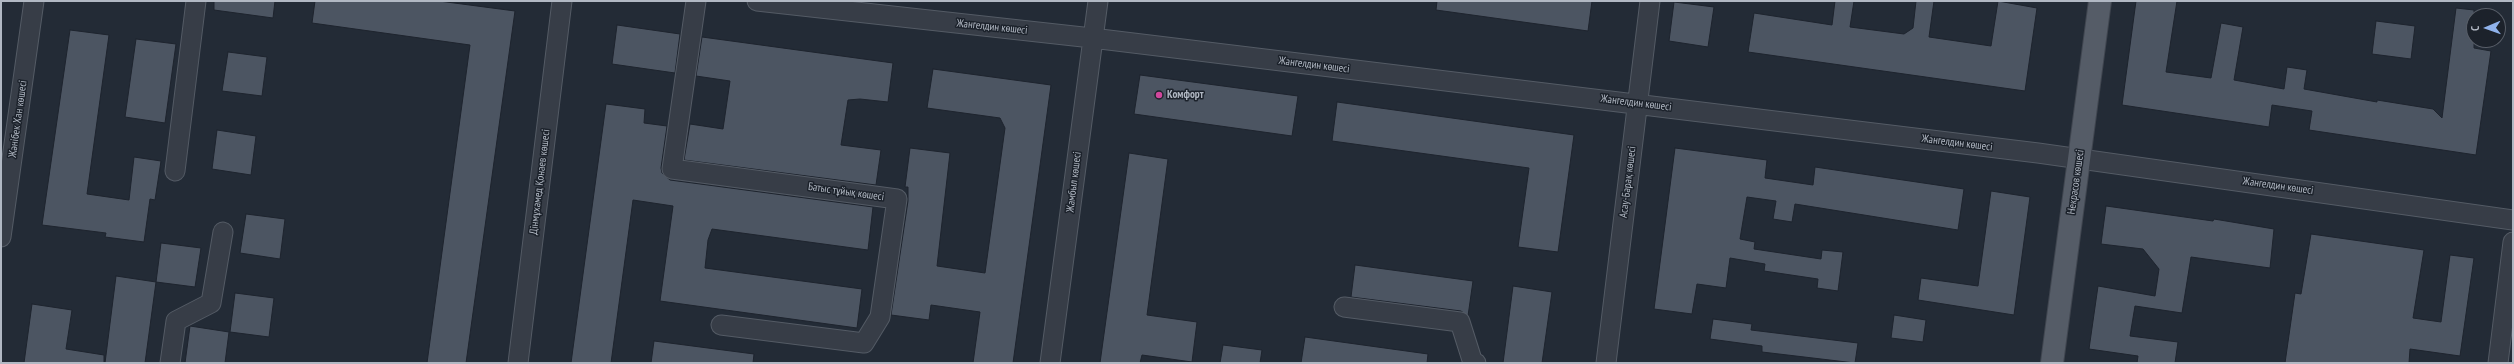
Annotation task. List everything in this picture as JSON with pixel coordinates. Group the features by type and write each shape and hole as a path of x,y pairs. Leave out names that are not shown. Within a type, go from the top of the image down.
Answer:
{"main road":[{"name":"Некрасов көшесі","path":"2052,363 2100,1"}],"street":[{"name":"Жәнібек Хан көшесі","path":"1,237 34,1"},
{"path":"175,171 196,1"},
{"name":"Дінмұхамед Қонаев көшесі","path":"518,363 562,1"},
{"name":"Батыс тұйық көшесі","path":"696,1 672,169 897,199 880,317 864,343 721,325"},
{"name":"Жангелдин көшесі","path":"757,1 1092,38 2080,158 2513,220"},
{"name":"Жамбыл көшесі","path":"1050,363 1098,1"},
{"name":"Асау-Барақ көшесі","path":"1606,363 1650,1"},
{"path":"170,363 176,321 211,303 223,232"},
{"path":"2498,363 2513,242"},
{"path":"1344,307 1460,322 1473,363 1476,363"}],"building":[{"path":"214,1 275,1 273,18 214,10"},
{"path":"315,1 439,1 515,11 466,363 427,363 470,45 312,23"},
{"path":"1437,1 1592,1 1588,31 1436,10"},
{"path":"1835,1 1854,1 1850,27 1904,34 1913,28 1916,1 1934,1 1929,37 1991,46 1998,1 2037,8 2025,91 1748,52 1754,13 1832,25"},
{"path":"2136,1 2177,1 2166,72 2211,78 2221,23 2243,27 2234,80 2284,89 2287,67 2307,70 2304,89 2377,102 2377,100 2433,109 2442,118 2456,8 2466,9 2466,48 2491,51 2476,155 2309,130 2312,111 2272,105 2269,127 2122,105"},
{"path":"1674,2 1714,7 1708,47 1669,41"},
{"path":"2376,21 2415,26 2411,59 2372,54"},
{"path":"617,25 680,34 675,73 612,64"},
{"path":"70,30 109,35 87,194 129,200 134,157 161,161 155,200 150,199 144,242 105,237 106,233 42,225"},
{"path":"702,37 893,63 888,102 860,99 848,100 841,145 881,150 876,185 684,160 690,124 723,129 730,81 696,76"},
{"path":"136,39 176,44 165,123 125,117"},
{"path":"228,52 267,57 262,96 222,91"},
{"path":"933,69 1051,85 1013,363 973,363 980,312 931,305 929,320 891,315 908,201 908,187 905,187 910,148 950,153 937,266 985,273 1005,128 1000,118 927,108"},
{"path":"1140,75 1298,96 1292,136 1134,114"},
{"path":"1337,102 1574,135 1558,252 1518,247 1529,168 1332,141"},
{"path":"606,104 645,109 644,123 667,126 661,168 662,173 670,180 873,207 868,250 712,229 708,240 705,268 862,289 857,328 660,301 673,206 633,200 611,363 571,363"},
{"path":"217,130 256,136 251,175 212,169"},
{"path":"1675,148 1767,160 1765,178 1813,185 1815,167 1964,189 1958,230 1795,204 1792,222 1773,219 1776,201 1747,197 1740,239 1755,242 1754,249 1821,259 1822,250 1843,252 1838,291 1817,288 1818,279 1764,271 1765,264 1730,258 1726,288 1697,284 1692,314 1654,309"},
{"path":"1129,153 1168,159 1147,315 1197,322 1192,362 1142,355 1140,363 1100,363"},
{"path":"1991,191 2030,197 2014,315 1918,300 1921,278 1978,286"},
{"path":"2106,206 2213,221 2214,219 2274,229 2270,268 2191,257 2182,313 2135,306 2130,336 2178,342 2175,363 2137,363 2138,356 2089,349 2098,286 2155,296 2159,269 2143,249 2101,244"},
{"path":"246,214 285,219 280,259 240,253"},
{"path":"2311,234 2424,250 2413,318 2441,322 2450,255 2474,258 2460,356 2410,349 2409,363 2285,363 2295,293 2301,294"},
{"path":"161,243 201,248 195,287 156,282"},
{"path":"1355,265 1473,281 1468,316 1461,311 1351,297"},
{"path":"116,276 156,282 145,363 105,363"},
{"path":"1513,286 1552,292 1542,363 1503,363"},
{"path":"235,293 274,298 269,337 230,332"},
{"path":"32,304 72,310 66,349 104,355 104,363 24,363"},
{"path":"1894,315 1926,320 1923,342 1891,338"},
{"path":"1713,319 1752,324 1751,330 1858,343 1855,363 1762,352 1762,346 1710,339"},
{"path":"190,326 229,332 225,363 185,363"},
{"path":"1305,337 1428,354 1427,363 1301,363"},
{"path":"654,341 754,354 753,363 651,363"},
{"path":"1223,345 1262,350 1260,363 1220,363"}],"place":[{"name":"Комфорт","path":"1159,95"}]}
